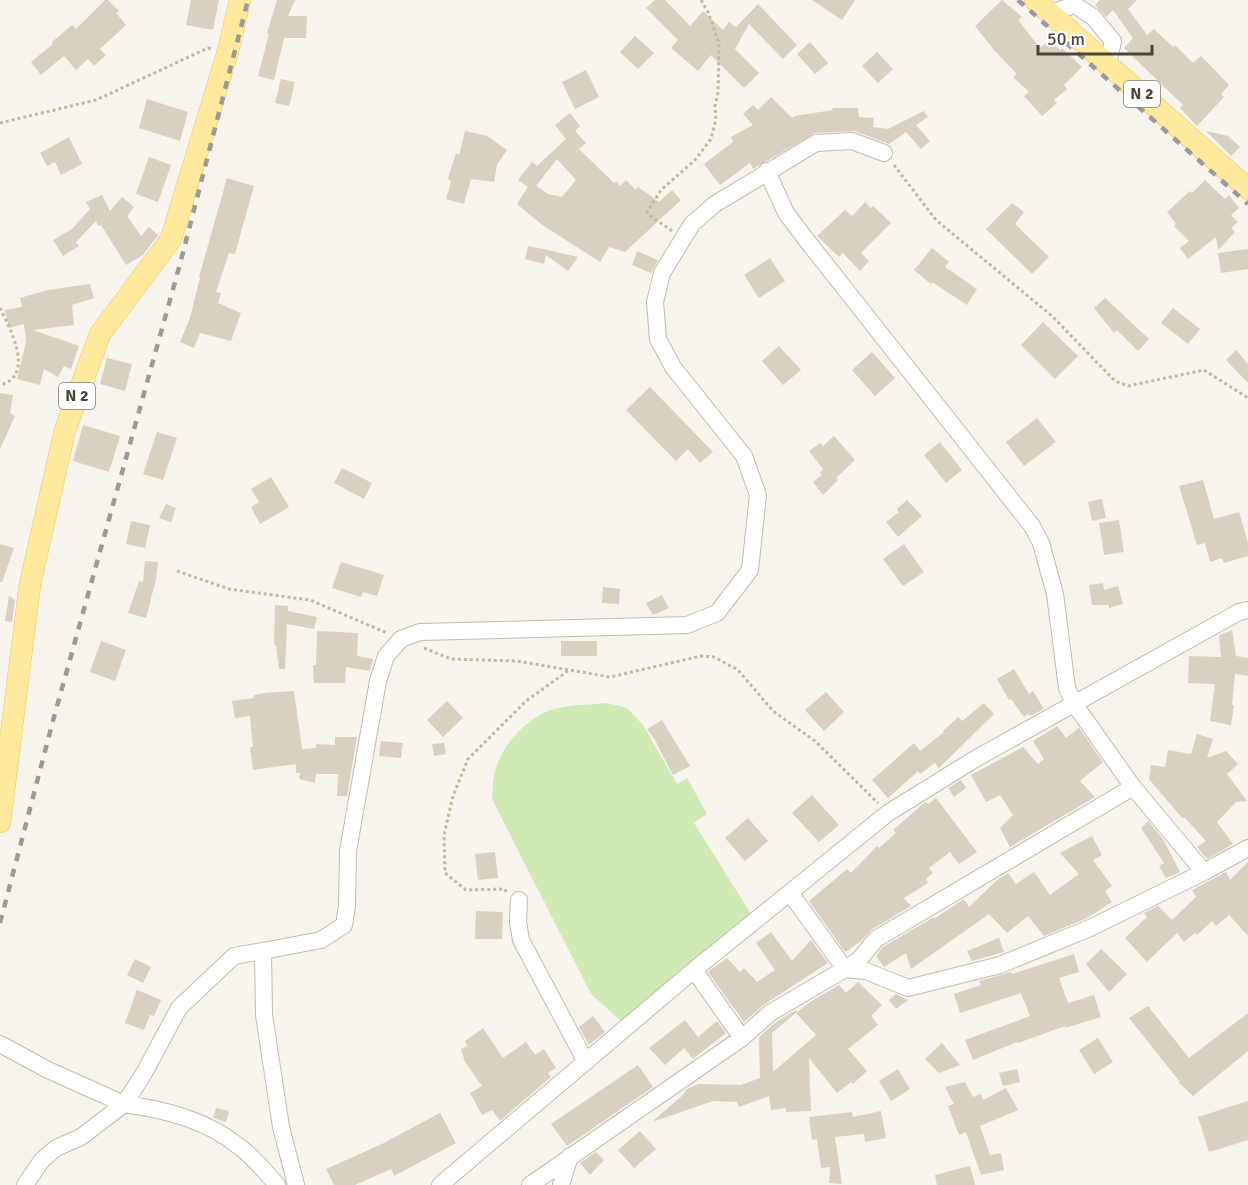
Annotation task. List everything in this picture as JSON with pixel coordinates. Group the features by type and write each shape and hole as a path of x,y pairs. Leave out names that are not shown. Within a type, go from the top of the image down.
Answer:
{"main road":[{"name":"N 2","path":"0,822 30,584 64,430 100,334 171,239 228,51 240,0"},
{"name":"N 2","path":"1042,6 1248,189"}],"street":[{"path":"25,1185 42,1160 56,1148 81,1137 124,1104 143,1075 179,1008 234,956 321,940 344,925 347,906 348,851 378,681 386,656 401,639 420,632 687,625 717,613 750,570 758,495 744,456 673,367 658,339 655,302 662,273 692,224 716,204 816,143 852,141 884,153"},
{"path":"767,171 786,213 1032,526 1041,543 1055,594 1067,688 1075,705 1133,787 1204,873"},
{"path":"440,1185 694,970 888,813 975,759 1239,612 1248,610"},
{"path":"530,1185 741,1038 770,1013 859,960 876,939 1133,787"},
{"path":"790,892 844,969 866,971 908,988 1000,965 1090,928 1204,873 1248,848"},
{"path":"519,900 518,922 521,940 586,1062"},
{"path":"264,951 264,1015 281,1127 296,1185"},
{"path":"694,970 741,1038"},
{"path":"0,1044 48,1070 124,1104 164,1110 207,1125 242,1148 277,1185"},
{"path":"561,1185 570,1156"},
{"path":"570,1156 573,1185"}],"path":[{"path":"678,244 672,232 647,212 661,190 696,160 711,139 717,119 715,106 718,93 719,43 708,12 701,0"},
{"path":"0,123 96,100 208,48 228,51"},
{"path":"884,153 936,220 1052,316 1115,381 1128,386 1204,370 1248,398"},
{"path":"0,308 18,352 20,365 6,384 0,385"},
{"path":"177,571 229,589 310,600 451,659 517,662 610,677 701,656 714,657 738,670 773,711 815,741 888,813"},
{"path":"518,922 505,889 466,890 446,873 444,835 453,796 468,759 526,700 570,670"}],"green space":[{"path":"607,703 627,708 643,725 677,784 687,778 707,814 694,823 753,917 622,1022 591,994 492,799 493,779 500,757 511,740 526,725 542,714 557,708"}],"building":[{"path":"105,0 108,0 119,11 116,13 126,25 100,49 106,55 94,66 88,59 76,70 64,56 41,75 31,62 72,25 76,29"},
{"path":"191,0 219,0 213,30 186,25"},
{"path":"277,0 295,0 288,16 307,16 306,38 284,38 274,80 258,76"},
{"path":"655,0 665,0 690,26 703,11 723,30 729,22 736,27 758,4 797,45 783,59 749,24 735,49 759,73 744,88 711,55 698,71 671,48 678,40 646,8"},
{"path":"812,0 855,0 842,20"},
{"path":"1002,0 1022,17 1018,20 1040,48 1050,39 1082,67 1064,85 1067,89 1054,100 1057,103 1042,116 1024,96 1029,92 1013,77 1017,74 975,26"},
{"path":"1100,0 1137,0 1128,9 1147,35 1154,29 1193,63 1201,56 1229,85 1221,94 1224,97 1197,126 1180,108 1183,105 1124,48 1133,38 1113,10 1106,17 1095,5"},
{"path":"635,36 654,53 638,69 620,52"},
{"path":"810,42 828,63 815,74 797,54"},
{"path":"877,52 893,69 878,83 862,66"},
{"path":"586,70 599,97 575,109 562,82"},
{"path":"281,79 295,82 289,106 275,103"},
{"path":"771,97 792,118 833,110 832,108 858,108 859,117 874,118 873,127 888,129 924,111 928,117 916,125 930,141 921,149 906,132 889,144 855,131 815,133 753,169 750,163 720,185 704,164 733,142 731,137 753,125 743,114 753,105 758,110"},
{"path":"147,99 188,112 180,141 139,128"},
{"path":"570,113 580,126 575,131 586,143 579,149 614,183 616,181 620,186 626,180 636,190 638,187 659,202 672,190 681,200 625,252 609,247 600,262 541,224 517,204 528,187 518,180 532,162 537,166 566,139 555,125","holes":["557,159 576,180 562,197 548,194 536,186"]},
{"path":"465,131 487,136 507,150 497,165 494,182 471,179 464,204 446,199 451,182 448,178 456,153 459,155"},
{"path":"1206,131 1228,136 1240,147 1231,156"},
{"path":"69,137 82,164 61,175 55,162 47,166 40,153"},
{"path":"149,157 171,165 158,202 136,194"},
{"path":"227,178 254,186 235,254 229,253 216,292 221,293 218,303 241,313 231,341 200,333 194,348 180,342 190,318"},
{"path":"1205,180 1225,199 1229,195 1239,208 1231,215 1238,222 1231,228 1235,232 1218,250 1216,237 1188,259 1180,248 1189,241 1174,226 1176,224 1167,212"},
{"path":"102,195 110,211 122,197 134,207 127,216 141,236 149,227 158,235 143,255 126,265 101,225 98,226 96,221 76,242 79,246 63,256 53,240 72,229 90,209 86,202"},
{"path":"865,202 871,208 873,206 891,223 861,253 869,261 860,271 843,253 839,257 817,236 845,210 852,216"},
{"path":"1012,203 1024,212 1015,224 1049,257 1032,274 986,229"},
{"path":"528,246 578,257 568,271 546,255 544,264 525,259"},
{"path":"932,248 949,262 945,267 977,289 967,305 932,282 931,284 914,270"},
{"path":"1248,249 1248,269 1221,273 1218,253"},
{"path":"637,251 658,260 651,273 632,265"},
{"path":"770,258 785,281 759,298 744,275"},
{"path":"90,284 94,298 72,305 74,325 33,330 79,346 71,369 64,366 58,377 44,369 40,385 17,379 26,342 24,324 9,328 5,310 22,307 20,298 48,290"},
{"path":"1105,298 1149,339 1138,351 1117,330 1114,333 1094,308"},
{"path":"1173,308 1200,329 1188,344 1161,323"},
{"path":"1043,322 1078,356 1055,379 1021,345"},
{"path":"779,346 801,370 783,385 762,361"},
{"path":"1236,350 1248,364 1248,383 1226,360"},
{"path":"872,352 895,378 875,396 852,370"},
{"path":"107,358 132,364 125,391 100,384"},
{"path":"650,387 713,452 700,463 688,449 676,461 626,410"},
{"path":"0,393 13,395 10,413 15,416 0,449"},
{"path":"1037,418 1056,442 1024,466 1006,442"},
{"path":"83,425 120,436 109,472 73,461"},
{"path":"157,432 177,438 163,480 143,474"},
{"path":"834,436 855,460 836,478 838,480 823,495 813,482 822,475 820,473 823,469 809,451 820,443 823,446"},
{"path":"940,442 962,470 946,483 924,455"},
{"path":"342,468 372,483 364,499 334,483"},
{"path":"271,477 289,507 260,524 251,507 259,502 251,489"},
{"path":"1203,480 1214,519 1239,512 1248,543 1248,556 1224,563 1222,558 1210,562 1205,543 1197,545 1179,486"},
{"path":"1102,499 1106,518 1092,521 1088,502"},
{"path":"907,500 922,516 898,537 886,522 899,512 897,509"},
{"path":"166,504 176,508 171,522 159,518"},
{"path":"1119,520 1124,552 1104,555 1099,523"},
{"path":"131,521 150,525 145,548 126,544"},
{"path":"0,544 14,548 2,582 0,582"},
{"path":"904,544 924,572 903,586 883,559"},
{"path":"145,561 158,562 146,618 128,613 139,581 143,582"},
{"path":"341,562 384,575 377,596 363,592 361,597 332,588"},
{"path":"1103,583 1104,590 1118,586 1123,604 1109,608 1109,605 1092,605 1089,585"},
{"path":"603,587 620,589 619,604 602,603"},
{"path":"662,595 669,608 653,615 646,603"},
{"path":"9,596 15,600 12,622 5,621"},
{"path":"275,605 288,606 288,611 317,617 314,629 287,624 285,669 279,669 276,645 274,645"},
{"path":"1232,630 1236,656 1248,658 1248,676 1235,674 1231,725 1210,721 1215,684 1188,683 1189,656 1221,657 1219,635"},
{"path":"317,631 358,633 357,656 373,659 370,671 346,667 345,683 314,683 313,665 316,665"},
{"path":"101,641 126,650 115,681 90,672"},
{"path":"561,641 597,641 597,656 561,656"},
{"path":"1014,669 1029,694 1033,691 1044,709 1024,717 1011,699 1009,700 997,679"},
{"path":"294,691 302,749 316,748 316,744 335,745 335,737 357,737 347,796 337,796 338,774 316,774 315,783 299,779 300,773 296,773 296,764 253,770 250,716 235,718 232,701 254,698 254,695 265,693"},
{"path":"826,692 844,712 824,731 805,710"},
{"path":"447,701 463,718 443,737 427,720"},
{"path":"984,703 994,714 939,768 935,763 920,774 918,771 888,798 872,780 914,743 920,751 944,732 958,717 962,721"},
{"path":"662,720 690,766 673,775 647,729"},
{"path":"1057,726 1066,738 1079,728 1103,762 1080,781 1095,797 1010,847 1000,828 1013,815 1000,795 986,802 971,775 1023,747 1038,764 1044,759 1033,741"},
{"path":"1197,734 1213,739 1207,758 1226,751 1238,764 1227,774 1247,801 1236,802 1217,822 1233,844 1207,859 1197,847 1206,841 1184,817 1182,818 1149,779 1151,765 1165,767 1168,750 1191,754"},
{"path":"381,741 403,743 401,758 379,756"},
{"path":"444,743 446,754 434,756 432,744"},
{"path":"961,780 966,788 954,797 948,788"},
{"path":"812,795 839,825 819,842 792,813"},
{"path":"936,798 977,852 959,864 950,852 929,868 933,873 926,879 928,883 904,898 911,906 871,930 860,942 845,952 809,901 847,869 851,873 877,846 879,848 896,833 893,830 923,804 926,802 928,804"},
{"path":"748,818 768,841 745,861 725,838"},
{"path":"1148,821 1163,839 1180,872 1166,878 1159,866 1164,863 1141,828"},
{"path":"1092,836 1102,855 1093,860 1112,886 1105,891 1112,902 1087,918 1044,936 1028,916 1007,933 989,914 911,969 906,953 884,967 876,956 883,947 934,917 934,919 964,899 969,907 997,880 1008,873 1016,884 1034,872 1050,895 1079,874 1060,853"},
{"path":"495,852 498,878 478,880 475,854"},
{"path":"1248,862 1248,936 1229,915 1216,926 1212,921 1197,935 1195,933 1184,942 1177,933 1147,962 1125,938 1147,917 1144,913 1158,906 1172,920 1196,897 1192,890 1226,872 1230,880"},
{"path":"476,911 503,912 502,939 475,939"},
{"path":"771,932 792,961 811,940 828,963 765,1004 744,1022 708,972 727,958 740,972 744,968 757,982 775,970 756,943"},
{"path":"999,938 1004,952 972,961 967,951"},
{"path":"1101,949 1127,974 1109,992 1086,964"},
{"path":"1074,954 1079,972 1059,978 1068,1003 1094,995 1101,1017 1017,1042 973,1060 965,1040 1030,1016 1021,993 960,1013 954,994 981,985 979,981 1011,972 1012,974"},
{"path":"135,959 151,967 143,983 127,975"},
{"path":"858,982 882,1005 871,1016 878,1025 848,1049 867,1071 853,1084 851,1082 837,1093 809,1058 811,1111 786,1112 786,1108 771,1110 769,1096 739,1107 737,1102 713,1101 654,1120 687,1089 699,1084 741,1085 760,1078 759,1037 776,1022 796,1010 797,1012 772,1033 773,1072 816,1035 796,1013 839,985 846,993"},
{"path":"137,990 161,1000 154,1016 150,1015 144,1030 125,1023"},
{"path":"896,994 908,1000 896,1009 889,1000"},
{"path":"1148,1006 1189,1058 1248,1013 1248,1051 1193,1096 1179,1083 1129,1018"},
{"path":"593,1016 605,1032 589,1045 579,1027"},
{"path":"685,1020 698,1037 717,1021 726,1033 693,1059 684,1048 665,1065 649,1048"},
{"path":"483,1028 503,1058 526,1042 535,1055 544,1049 556,1068 548,1073 551,1077 500,1121 492,1110 482,1115 470,1093 482,1086 465,1062 461,1049 468,1046 465,1041"},
{"path":"1098,1038 1113,1062 1094,1074 1079,1050"},
{"path":"942,1043 960,1065 939,1073 925,1059"},
{"path":"638,1065 653,1087 567,1146 551,1124"},
{"path":"898,1069 910,1089 891,1101 879,1081"},
{"path":"1017,1069 1020,1082 1003,1086 999,1073"},
{"path":"965,1082 973,1097 981,1094 983,1100 1006,1088 1018,1110 980,1126 990,1155 1001,1153 1004,1170 981,1175 966,1132 959,1135 948,1106 954,1104 945,1087"},
{"path":"1248,1101 1248,1140 1209,1152 1198,1117"},
{"path":"216,1108 229,1111 226,1122 213,1118"},
{"path":"881,1111 886,1138 865,1142 864,1134 835,1137 842,1184 829,1183 830,1167 821,1168 817,1139 812,1140 809,1117 852,1112 853,1117"},
{"path":"440,1113 456,1143 394,1176 391,1169 355,1185 334,1185 326,1169 382,1144"},
{"path":"640,1131 656,1149 634,1168 618,1150"},
{"path":"596,1152 604,1160 590,1175 580,1163"},
{"path":"970,1166 975,1185 937,1185 935,1175"}],"railway":[{"path":"0,923 54,717 180,264 248,0"},
{"path":"1018,0 1248,204"}]}
